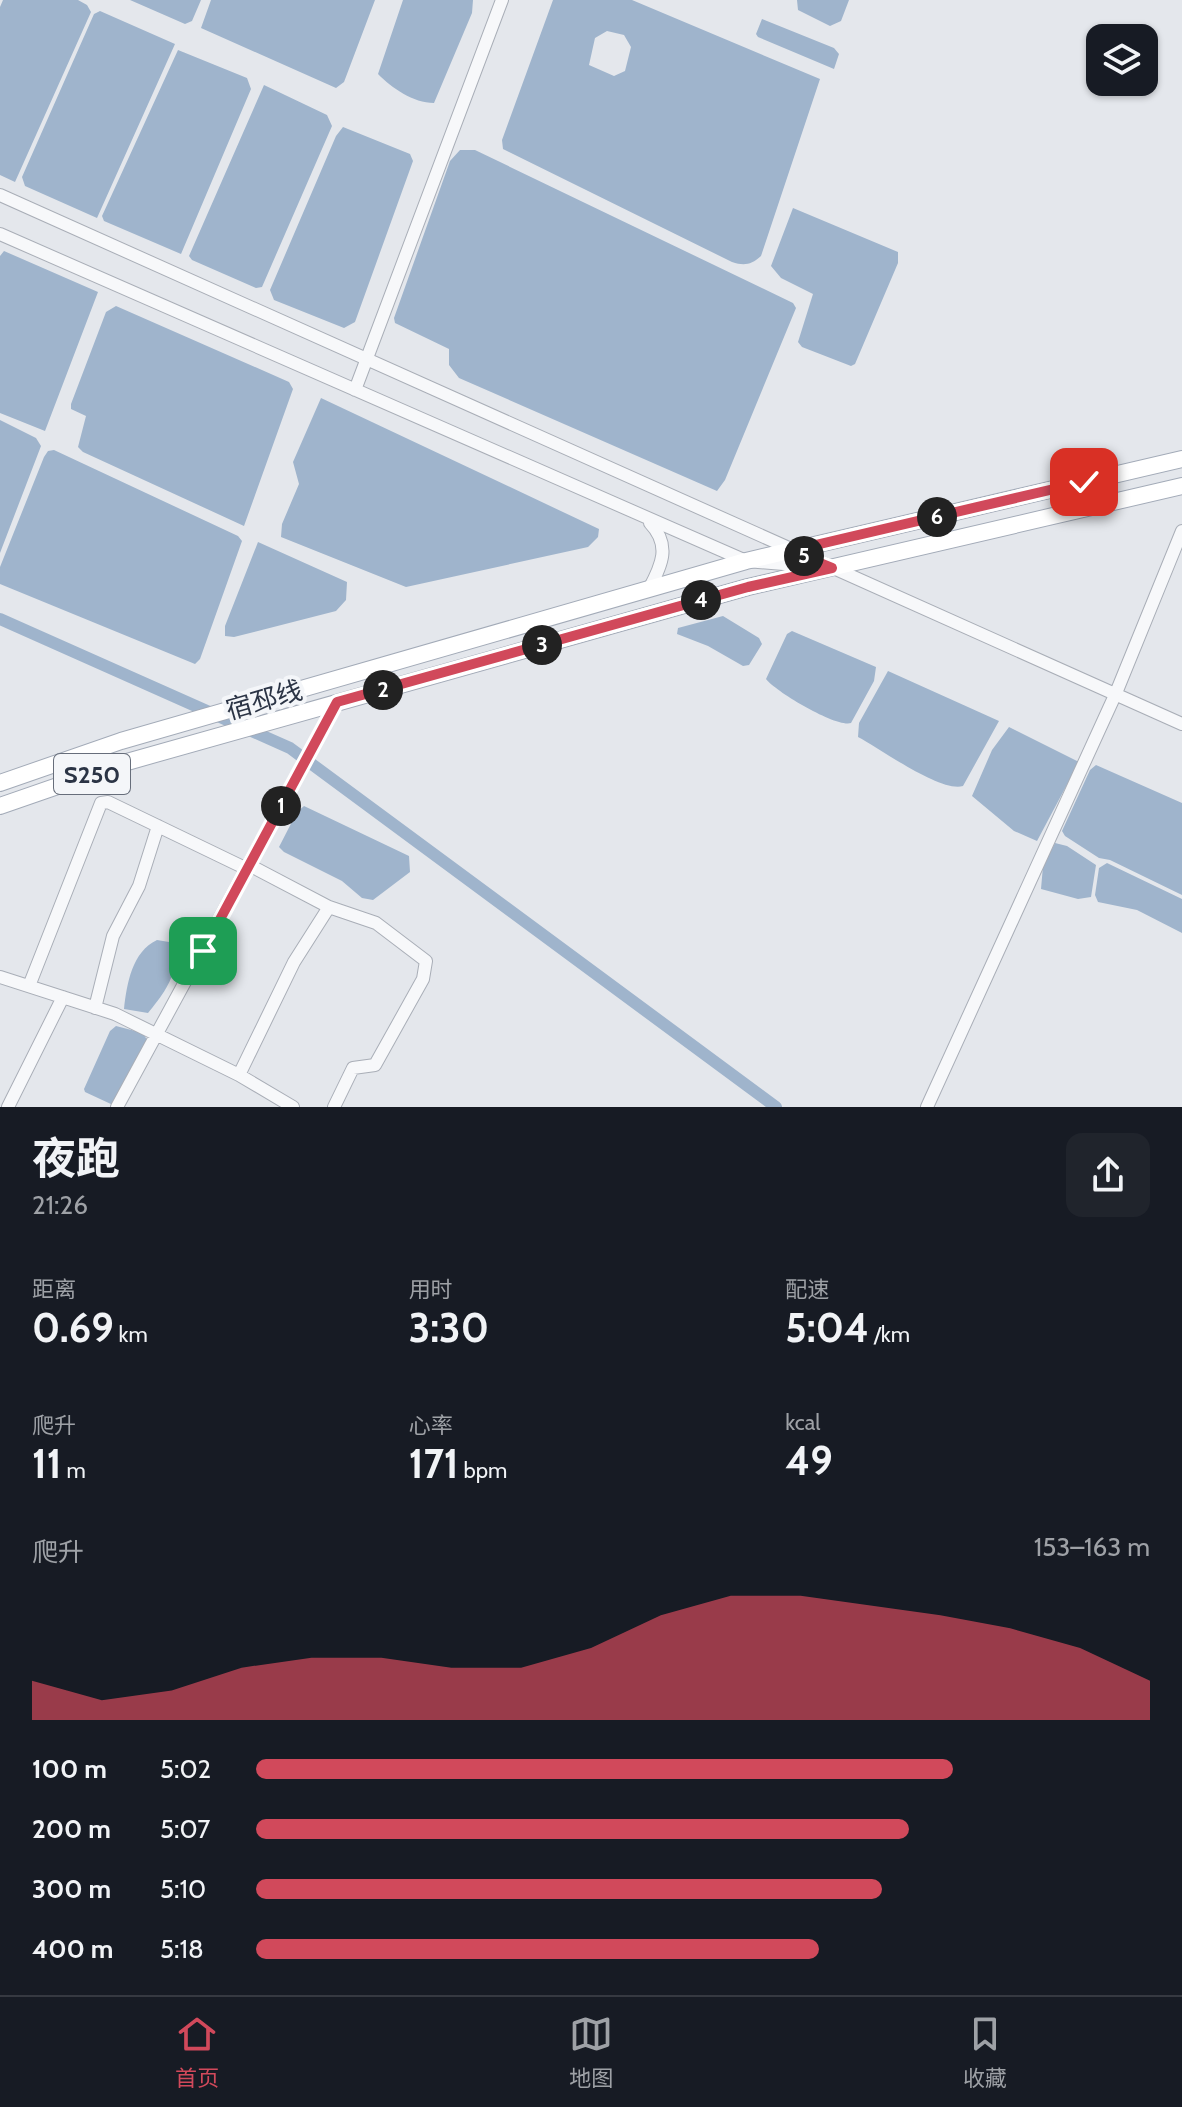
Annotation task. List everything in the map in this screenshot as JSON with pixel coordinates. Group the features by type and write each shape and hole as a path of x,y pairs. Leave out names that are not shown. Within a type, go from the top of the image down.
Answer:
{"main road":[{"name":"宿邳线","path":"0,783 173,727 746,561 1182,459"},
{"name":"宿邳线","path":"0,806 185,746 748,587 1182,486"}],"street":[{"path":"355,390 502,0"},
{"path":"0,195 1182,724"},
{"path":"0,234 746,561 832,568"},
{"path":"645,517 661,534 664,546 660,569 649,589"},
{"path":"927,1107 1116,693 1182,531"},
{"path":"117,1107 337,702"},
{"path":"29,986 101,803 108,802 329,907 376,923 426,961 426,969 375,1065 353,1068 334,1107"},
{"path":"95,1008 113,936 139,886 158,826"},
{"path":"239,1075 294,962 329,907"},
{"path":"0,977 95,1008 158,1033 293,1107"},
{"path":"8,1107 63,997"}],"water":[{"path":"3,0 78,0 87,5 91,12 15,182 0,175 0,7"},
{"path":"130,0 201,0 192,21 185,24"},
{"path":"211,0 375,0 344,82 336,88 201,28"},
{"path":"403,0 473,0 472,13 434,103 403,94 378,74"},
{"path":"553,0 632,0 820,79 761,256 747,264 732,262 503,149 502,140","holes":["607,31 624,35 631,47 625,71 614,76 589,65 595,38"]},
{"path":"797,0 849,0 841,21 830,26 798,10"},
{"path":"100,11 175,44 97,218 25,186 22,177 94,14"},
{"path":"762,19 834,48 839,54 834,69 758,37 756,34"},
{"path":"178,50 247,78 251,89 181,254 104,221 102,216"},
{"path":"264,85 327,115 332,126 262,287 256,288 189,256"},
{"path":"343,127 410,154 413,161 355,322 344,328 274,300 270,290 336,136"},
{"path":"460,150 475,150 793,303 796,308 725,480 717,491 459,378 449,365 449,349 395,323 394,318 450,161"},
{"path":"793,208 898,252 898,263 855,364 851,366 802,347 798,342 813,294 781,278 771,266"},
{"path":"4,251 98,292 45,431 0,413 0,256"},
{"path":"116,306 289,382 293,389 244,526 78,447 86,416 71,409 71,404 106,312"},
{"path":"321,398 599,529 598,537 588,547 406,587 281,537 282,524 299,484 293,462"},
{"path":"0,420 36,438 41,446 0,553"},
{"path":"54,450 238,536 242,541 200,659 195,664 0,584 0,567 44,457 48,451"},
{"path":"258,542 347,582 346,600 336,611 234,637 225,636 225,626"},
{"path":"723,616 759,638 762,644 749,665 743,666 708,646 677,634 678,628"},
{"path":"792,631 876,667 874,681 851,723 833,720 807,708 766,679 787,634"},
{"path":"888,671 999,721 963,786 940,783 858,737 859,723"},
{"path":"1009,727 1079,762 1037,841 1014,831 972,796 992,750"},
{"path":"1096,765 1182,803 1182,895 1110,860 1099,858 1065,836 1062,831 1090,770"},
{"path":"304,806 409,856 410,872 373,900 362,898 342,881 284,852 279,847 297,812"},
{"path":"1055,843 1067,846 1096,865 1091,897 1078,899 1041,889 1043,866"},
{"path":"1107,863 1182,899 1182,933 1137,910 1098,902 1095,895 1099,868"},
{"path":"157,940 169,942 173,952 170,979 148,1013 124,1009 136,960"},
{"path":"116,1026 143,1033 147,1040 113,1105 84,1089 110,1031"}],"waterway":[{"path":"0,619 290,748 776,1107"}],"route":[{"path":"203,951 337,702 748,587 832,568 790,551 1084,482"}]}
